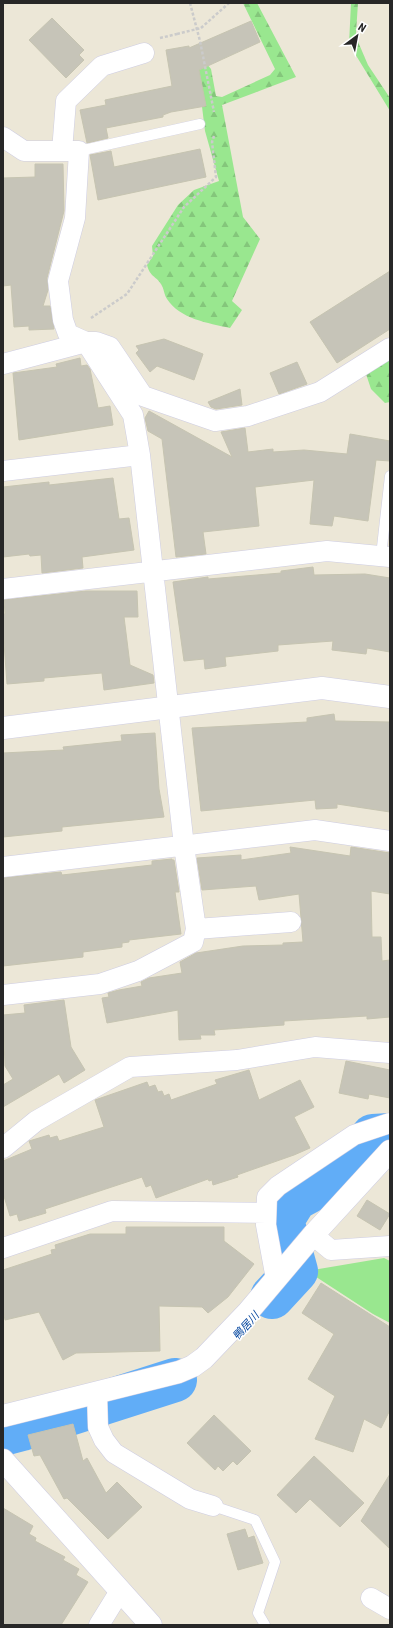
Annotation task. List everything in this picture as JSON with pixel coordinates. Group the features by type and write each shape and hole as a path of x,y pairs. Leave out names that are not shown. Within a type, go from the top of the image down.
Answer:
{"street":[{"path":"3,995 100,984 138,971 193,942 196,929 184,846 170,708 152,572 140,454 133,415 63,320 58,281 75,218 66,101 102,66 144,53"},
{"path":"3,137 24,151 70,151"},
{"path":"3,364 77,338 96,342 110,347 144,396 215,421 248,416 320,392 390,348"},
{"path":"3,471 140,454"},
{"path":"3,589 326,551 385,556"},
{"path":"3,728 322,688 390,697"},
{"path":"3,867 315,830 390,841"},
{"path":"196,929 291,922"},
{"path":"3,1148 36,1121 130,1067 237,1060 315,1047 390,1053"},
{"path":"276,1279 266,1225 267,1197 278,1186 354,1135 390,1123"},
{"path":"3,1416 179,1372 193,1366 204,1358 248,1312 313,1235 390,1151"},
{"path":"3,1248 112,1211 266,1213"},
{"path":"313,1235 331,1250 390,1246"},
{"path":"97,1393 98,1427 104,1440 114,1453 190,1499 213,1506"},
{"path":"3,1460 151,1625"},
{"path":"98,1625 120,1591"},
{"path":"371,1598 390,1609"}],"lane":[{"path":"70,151 200,124"},
{"path":"385,556 390,476"},
{"path":"213,1506 255,1520 275,1562 258,1613 265,1625"}],"path":[{"path":"190,3 200,41 214,115"},
{"path":"177,34 201,28 229,3"},
{"path":"77,338 127,294 184,207 216,177 212,142 217,130"}],"green space":[{"path":"243,3 257,3 296,77 222,105 243,217 260,239 232,301 242,310 230,328 195,319 179,311 167,299 162,286 151,274 147,265 153,256 152,246 178,205 194,190 219,181 205,131 197,66 206,63 211,69 216,96 222,97 270,75 275,69"},
{"path":"351,3 358,3 356,33 359,44 368,65 390,98 390,111 349,44"},
{"path":"390,354 390,402 385,403 371,389 366,374"},
{"path":"384,1258 390,1261 390,1323 373,1314 307,1271"}],"building":[{"path":"52,18 84,50 79,55 84,60 66,78 29,40"},
{"path":"251,21 260,42 199,70 206,106 171,112 163,115 163,117 106,128 108,138 87,143 80,110 106,105 105,100 172,86 166,50 189,46 189,48"},
{"path":"200,149 206,177 98,200 90,155 111,151 114,167"},
{"path":"35,164 63,164 64,211 47,278 48,290 43,306 50,306 54,329 29,330 29,326 14,327 11,285 3,286 3,178 35,177"},
{"path":"390,271 390,329 337,363 310,322"},
{"path":"164,339 203,354 194,380 157,366 150,372 136,353 139,350 136,346"},
{"path":"80,358 81,366 87,365 90,369 98,408 110,406 113,425 19,440 13,373 57,367 56,364"},
{"path":"297,362 307,384 279,394 270,373"},
{"path":"240,389 242,405 216,409 211,407 208,402"},
{"path":"149,411 232,457 221,432 245,428 248,452 273,449 273,452 304,450 347,454 350,434 390,441 390,461 376,460 368,521 334,516 332,526 310,524 314,480 255,487 259,526 203,532 206,554 176,557 162,439 148,431 145,418"},
{"path":"113,478 119,519 129,518 134,550 82,557 83,568 42,573 41,555 30,556 29,554 3,557 3,487 49,482 49,485"},
{"path":"313,567 314,575 365,574 390,578 390,652 367,648 366,654 332,650 333,641 278,645 278,651 225,657 226,666 205,669 204,659 184,661 173,582 208,577 208,579 281,573 281,571"},
{"path":"86,591 137,591 138,617 124,617 130,665 153,675 154,683 104,690 102,673 44,678 44,681 7,684 3,629 3,614 5,614 4,600"},
{"path":"334,714 335,721 390,722 390,812 337,804 337,808 316,809 315,800 201,811 192,728 307,722 307,718"},
{"path":"155,733 159,789 164,817 62,827 62,831 3,837 3,753 64,750 63,747 122,741 121,735"},
{"path":"290,847 350,856 351,847 390,853 390,894 371,891 372,937 381,937 382,961 390,960 390,1017 367,1019 367,1016 284,1021 284,1025 214,1030 215,1035 200,1035 201,1039 179,1040 178,1010 107,1023 102,998 109,997 108,993 142,986 141,982 149,978 182,973 180,962 196,953 243,946 283,945 283,943 303,942 299,894 259,900 256,886 202,890 197,858 241,855 241,860 291,853"},
{"path":"174,860 179,892 175,892 181,934 129,940 129,942 122,943 122,947 83,952 83,957 3,966 3,878 61,872 62,875 152,865 152,861"},
{"path":"64,1000 71,1047 85,1070 64,1083 59,1074 3,1107 3,1085 13,1079 5,1066 3,1015 25,1013 24,1005"},
{"path":"346,1061 390,1070 390,1098 369,1094 368,1099 339,1093"},
{"path":"249,1070 259,1100 300,1080 314,1107 294,1117 310,1148 237,1175 238,1177 213,1185 212,1180 209,1181 208,1179 156,1198 151,1185 146,1187 142,1177 45,1209 46,1213 19,1221 17,1214 10,1216 3,1193 3,1161 32,1149 29,1141 49,1135 50,1138 57,1136 59,1141 104,1127 95,1100 147,1082 149,1087 155,1085 158,1092 162,1091 164,1096 169,1094 171,1100 217,1084 215,1080"},
{"path":"367,1200 390,1214 380,1230 357,1216"},
{"path":"126,1227 224,1227 224,1241 254,1264 228,1297 208,1313 202,1307 159,1306 160,1351 76,1353 63,1360 39,1312 5,1320 3,1310 3,1270 52,1254 51,1250 56,1249 55,1245 90,1234 126,1234"},
{"path":"321,1283 390,1327 390,1410 381,1428 364,1419 353,1452 315,1439 335,1396 308,1379 334,1334 302,1313"},
{"path":"214,1415 251,1451 237,1465 233,1461 223,1471 218,1466 215,1470 187,1443"},
{"path":"73,1424 83,1461 87,1458 106,1493 117,1482 142,1507 108,1539 67,1498 64,1499 40,1455 34,1456 28,1435"},
{"path":"314,1456 364,1503 340,1527 310,1499 296,1513 277,1495"},
{"path":"390,1474 390,1549 361,1521"},
{"path":"3,1508 33,1526 29,1534 36,1538 35,1541 65,1557 63,1560 79,1569 76,1575 88,1582 61,1625 3,1625"},
{"path":"245,1529 248,1538 254,1536 263,1563 238,1570 227,1534"}],"waterway":[{"name":"鴨居川","path":"272,1297 296,1271 282,1220 295,1199 341,1174 373,1136 390,1135"},
{"name":"鴨居川","path":"3,1434 175,1380"}]}
